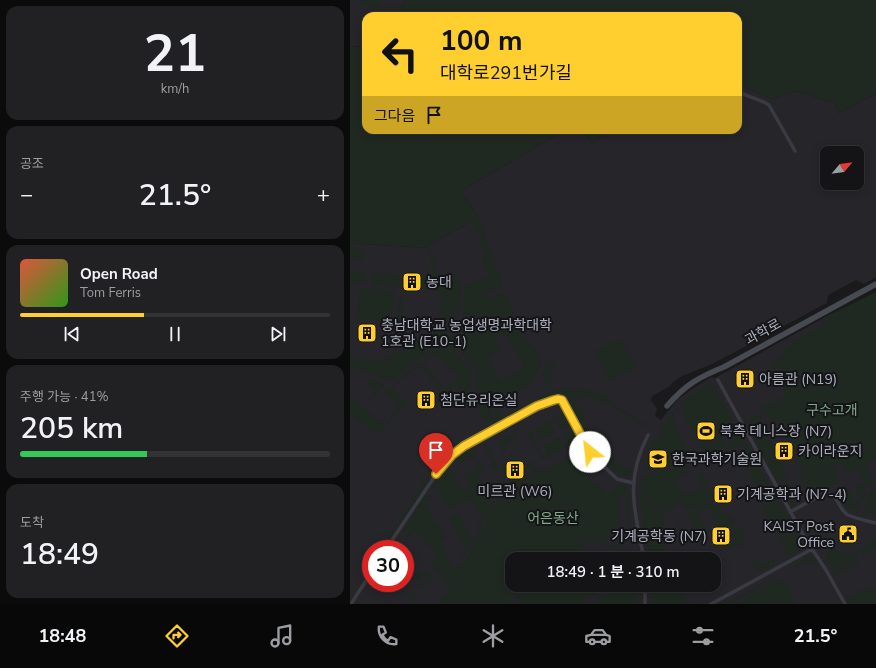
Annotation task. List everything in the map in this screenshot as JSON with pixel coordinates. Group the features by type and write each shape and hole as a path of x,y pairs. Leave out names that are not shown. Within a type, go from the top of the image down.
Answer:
{"street":[{"path":"742,94 769,105 795,151"},
{"name":"과학로","path":"667,406 689,384 724,367 876,284"},
{"path":"718,380 810,550 826,570 844,604"},
{"path":"392,540 441,467 452,455 464,446 537,406 558,399 562,400 594,457 617,479 633,483"},
{"path":"643,552 634,507 633,483 638,460 648,436"},
{"path":"790,512 823,494 828,493 835,497 843,510 848,514 876,524"},
{"path":"711,604 810,550"},
{"path":"351,604 362,587"},
{"path":"645,592 645,604"}],"shaded area":[{"path":"350,0 406,0 398,12 362,12 362,49 359,46 350,47"},
{"path":"742,86 771,99 797,91 834,103 839,113 876,94 876,277 864,284 856,280 828,295 827,303 712,364 682,376 670,386 652,396 651,400 657,409 655,416 661,420 677,400 711,377 715,378 827,316 876,426 876,604 350,604 350,243 424,248 479,217 461,191 558,134 586,134 592,143 610,134 742,134"}],"green space":[{"path":"357,0 382,0 378,10"},
{"path":"406,0 876,0 876,94 839,113 834,103 797,91 771,99 742,86 742,12 398,12"},
{"path":"359,46 362,49 362,134 558,134 461,191 479,217 503,287 488,292 484,278 489,276 482,258 487,255 480,242 483,240 472,221 424,248 350,243 350,47"},
{"path":"586,134 610,134 592,143"},
{"path":"350,247 364,248 363,260 350,259"},
{"path":"430,250 436,266 439,282 455,273 462,287 459,314 446,319 442,318 446,315 445,312 441,313 441,298 433,285 431,258 428,251"},
{"path":"426,268 429,268 430,288 419,289 420,276 426,276"},
{"path":"350,272 366,273 365,283 350,282"},
{"path":"373,273 399,275 399,287 372,285"},
{"path":"483,279 488,299 505,293 518,327 528,342 541,355 539,357 541,364 540,369 526,387 496,404 503,418 550,392 562,389 578,389 605,396 612,403 647,425 646,427 603,402 594,399 579,399 575,397 564,400 562,397 555,397 538,402 499,424 492,403 479,392 477,388 475,370 471,361 466,358 461,350 459,341 464,323 479,321 484,323 492,330 500,349 487,359 502,383 525,366 506,335 499,338 495,330 484,318 473,316 463,318 465,287"},
{"path":"360,288 394,291 391,322 357,319"},
{"name":"구수고개","path":"876,292 876,458 848,473 841,462 810,480 794,449 789,451 786,446 789,444 781,428 783,427 778,419 772,422 765,410 758,414 766,429 757,414 764,410 763,407 787,395 771,365 779,359 795,341 829,322 827,316"},
{"path":"399,296 402,296 401,317 403,318 403,323 411,323 410,326 397,325"},
{"path":"455,323 455,327 393,380 385,380 362,369 350,368 350,354 355,360 385,362 385,358 394,353 401,353 414,346 413,342 421,338 429,338 441,329"},
{"path":"455,332 454,344 456,352 457,355 470,367 472,390 476,396 488,403 495,425 464,444 444,460 437,468 390,540 387,540 435,466 447,453 462,442 493,424 491,420 487,422 478,408 472,405 457,385 442,394 434,384 438,382 444,389 457,380 460,375 456,370 452,373 436,353 425,362 424,358"},
{"path":"619,339 622,341 636,366 610,381 595,351"},
{"path":"420,361 436,379 432,382 419,365 396,383"},
{"path":"551,361 556,362 548,367 554,379 546,384 542,375 546,366"},
{"path":"372,379 384,385 372,399 370,398 376,391 367,384"},
{"path":"709,385 714,386 739,433 732,439 728,433 724,435 717,420 715,421 726,443 706,456 680,406 689,397 695,393 697,396 697,392"},
{"path":"391,387 405,403 404,406 377,435 350,413 350,397 384,425 397,411 395,409 398,404 385,393"},
{"path":"575,398 578,400 576,403 576,408 584,416 586,424 576,422 565,402"},
{"path":"677,408 679,411 673,414 674,416 671,418 694,461 697,461 644,471 652,443 659,438 660,430"},
{"path":"564,414 570,423 561,428 557,421 551,424 555,433 541,440 536,432 531,435 536,444 534,446 527,434"},
{"path":"755,415 764,430 752,436 748,428 750,418"},
{"path":"510,426 511,428 485,443 496,463 500,462 496,470 490,464 493,463 482,443 479,443"},
{"path":"582,429 589,429 605,454 622,466 630,469 629,476 618,473 608,466 593,448 596,446 594,442 589,443"},
{"path":"573,430 579,440 542,460 536,449 538,448 543,457 548,454 544,445 558,437 563,446 569,443 564,435"},
{"path":"514,433 517,437 507,443 505,454 497,443"},
{"path":"742,434 783,510 785,509 790,517 787,519 794,530 796,529 798,533 779,535 762,506 769,503 767,499 765,500 750,474 752,473 741,452 745,450 741,444 726,452 729,443"},
{"path":"766,434 777,456 766,462 755,440"},
{"path":"472,447 478,458 474,460 472,456 460,463 461,467 455,457"},
{"name":"어은동산","path":"584,450 596,466 587,478 609,495 619,484 628,487 629,515 632,529 630,529 626,511 626,495 620,495 619,512 621,524 615,526 603,545 588,540 580,552 505,552 505,592 510,592 510,597 513,604 437,604 451,590 443,579 451,571 464,563 481,537 485,521 502,500 543,472"},
{"path":"793,451 817,495 811,498 799,477 804,474 791,452"},
{"path":"512,453 516,456 520,464 531,462 535,467 541,468 542,470 513,489 501,470 503,464 505,463 516,481 533,472 532,469 534,468 532,465 521,471 511,455"},
{"path":"778,458 786,472 787,479 778,483 767,464"},
{"path":"454,459 456,463 450,466 462,492 471,487 463,471 466,474 478,468 476,464 480,462 485,471 478,475 492,502 499,498 500,499 484,519 482,519 480,534 476,527 481,525 479,520 482,518 471,498 449,510 437,487 434,489 433,487 447,466"},
{"path":"867,464 869,467 866,469 874,484 867,488 859,471 857,470"},
{"path":"688,466 690,473 689,474 688,472 680,476 677,481 677,490 684,492 687,491 688,493 673,508 662,512 641,489 642,476 645,474"},
{"path":"832,469 840,482 818,493 811,481"},
{"path":"703,472 705,476 703,477 726,518 730,515 735,524 722,531 710,509 710,502 699,474"},
{"path":"789,482 794,492 791,494 796,505 794,506 789,505 780,487"},
{"path":"862,482 865,488 863,490 865,495 864,499 862,499 861,505 857,506 839,489 845,485 855,502 862,498 855,486"},
{"path":"701,489 708,500 709,507 700,512 695,510 686,510 682,504 689,495"},
{"path":"876,489 876,515 872,510 871,513 866,512 867,516 863,515 862,512 864,511 870,495 869,493"},
{"path":"838,490 845,494 851,503 859,510 858,513 855,513 855,509 846,506"},
{"path":"640,492 661,514 663,514 666,552 649,552 642,515"},
{"path":"427,494 429,494 432,499 425,502 432,515 431,516 438,528 442,526 447,536 440,540 453,567 458,564 442,577 430,564 438,556 415,530 407,537 403,532"},
{"path":"692,512 698,513 707,531 706,532 709,538 703,542 688,514"},
{"path":"458,513 465,525 456,530 449,517"},
{"path":"677,520 689,542 679,548"},
{"path":"465,527 472,540 478,537 462,559 459,555 467,550 457,531"},
{"path":"622,528 625,544 621,548 608,549 605,546 607,543 615,547 620,543 613,536 617,530"},
{"path":"743,528 745,531 742,533 745,537 740,541 749,559 742,546 739,548 737,544 729,549 726,545 736,539 733,533"},
{"path":"799,534 806,547 788,557 785,553 788,551 780,537"},
{"path":"876,540 876,548 863,555 860,550"},
{"path":"830,546 836,548 841,556 849,552 851,555 856,552 858,557 857,560 832,566 826,559"},
{"path":"813,555 818,562 815,562 814,565 811,560 795,569 793,566"},
{"path":"757,559 759,564 754,567 751,562"},
{"path":"773,560 774,565 758,572 757,567"},
{"path":"858,562 859,564 853,568 852,566 844,572 843,571 836,577 831,569"},
{"path":"426,570 433,580 418,593 415,599 412,597 411,599 409,598 411,595 421,590 418,585 428,580 426,575 417,580 414,575 420,571 423,573"},
{"path":"777,576 778,577 730,604 725,604"},
{"path":"782,579 796,604 737,604"},
{"path":"867,586 864,604 850,604 846,597 855,595 855,593 864,590 863,588"},
{"path":"871,587 876,591 876,604 865,604 868,591 870,591"},
{"path":"516,592 598,592 578,604 520,604"},
{"path":"638,592 638,604 590,604 610,593"},
{"path":"652,592 682,592 689,604 652,604"}],"place":[{"name":"농대","path":"412,282"},
{"name":"충남대학교 농업생명과학대학 1호관 (E10-1)","path":"367,333"},
{"name":"아름관 (N19)","path":"745,379"},
{"name":"첨단유리온실","path":"426,400"},
{"name":"북측 테니스장 (N7)","path":"706,431"},
{"name":"카이라운지","path":"784,451"},
{"name":"한국과학기술원","path":"658,459"},
{"name":"미르관 (W6)","path":"515,470"},
{"name":"기계공학과 (N7-4)","path":"723,494"},
{"name":"KAIST Post Office","path":"848,534"},
{"name":"기계공학동 (N7)","path":"721,536"}],"route":[{"path":"436,474 452,455 464,446 544,402 558,399 562,400 590,452"}]}
